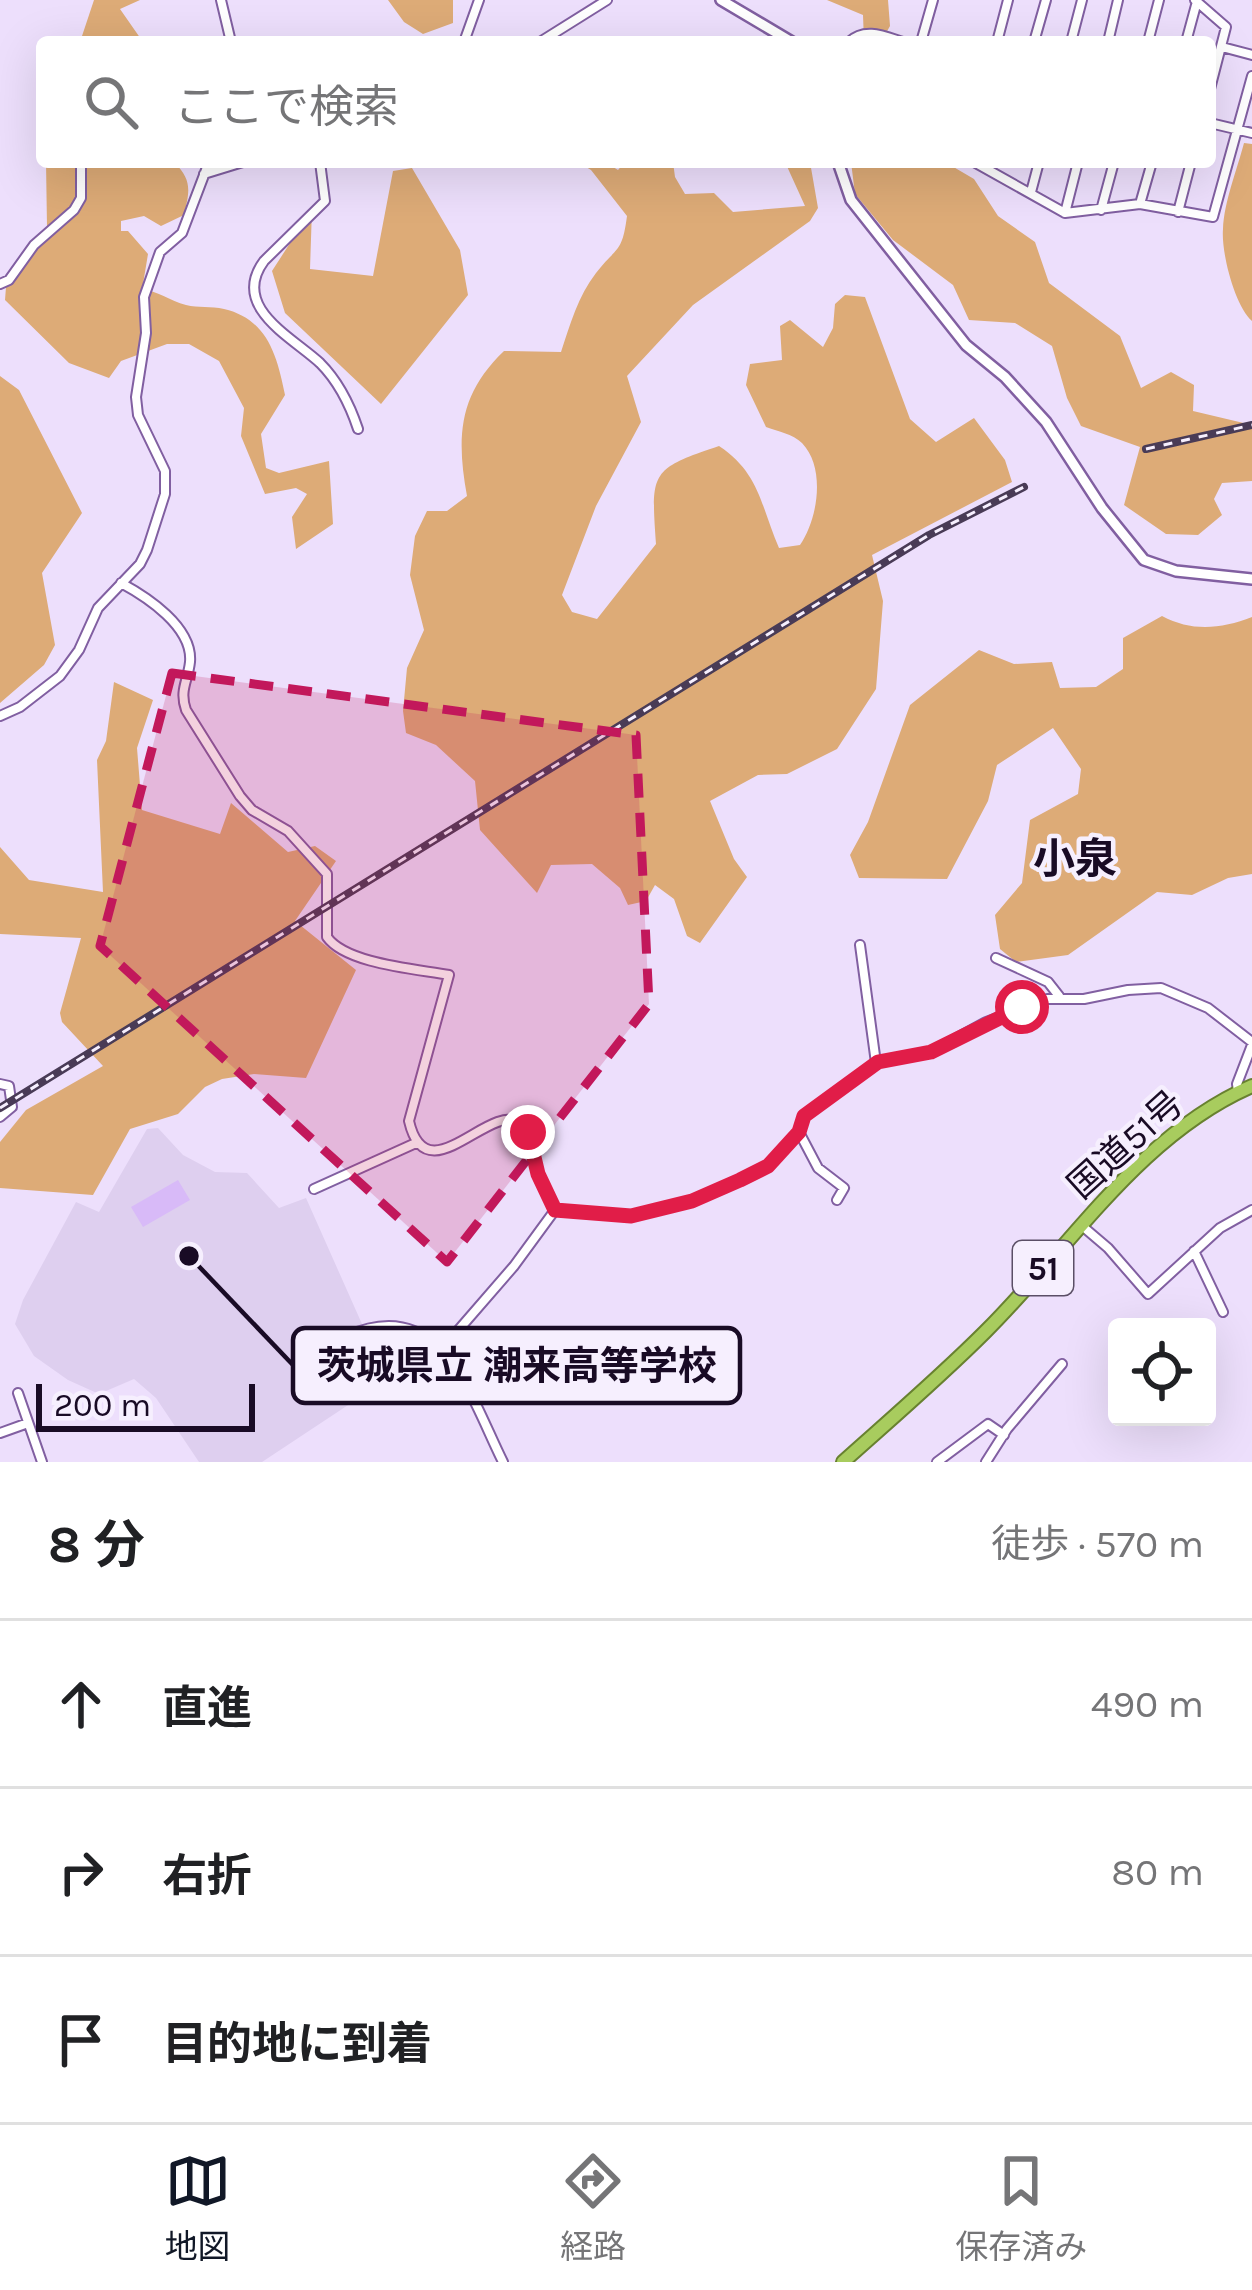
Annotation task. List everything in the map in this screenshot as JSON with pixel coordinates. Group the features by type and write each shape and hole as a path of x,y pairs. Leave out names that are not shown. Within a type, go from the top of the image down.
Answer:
{"highway":[{"name":"国道51号","path":"843,1462 986,1332 1081,1225 1181,1127 1252,1086"}],"street":[{"path":"221,0 230,36"},
{"path":"466,36 479,0"},
{"path":"550,36 607,0"},
{"path":"721,0 782,36"},
{"path":"923,36 933,0"},
{"path":"999,36 1008,0"},
{"path":"1036,36 1046,0"},
{"path":"1073,36 1082,0"},
{"path":"1109,36 1118,0"},
{"path":"1150,36 1159,0"},
{"path":"1187,36 1195,2 1226,27 1216,68"},
{"path":"1222,47 1252,55"},
{"path":"1001,168 1064,213 1140,204 1213,217 1252,76"},
{"path":"1216,124 1252,133"},
{"path":"0,284 74,210 81,197 81,168"},
{"path":"0,716 20,707 60,676 80,650 98,608 140,564 166,494 165,470 138,415 136,398 146,333 145,297 160,252 182,233 206,168"},
{"path":"203,174 223,168"},
{"path":"321,168 326,201 256,272 254,294 272,325 334,380 358,429"},
{"path":"840,168 851,200 966,345 1005,377 1046,422 1102,508 1144,560 1176,571 1252,579"},
{"path":"1030,192 1037,168"},
{"path":"1064,213 1076,168"},
{"path":"1101,210 1112,168"},
{"path":"1140,204 1150,168"},
{"path":"1178,212 1189,168"},
{"path":"121,583 150,601 182,634 190,663 182,699 240,796 252,810 288,831 327,874 330,944 364,959 449,975 412,1103 409,1121 418,1142 430,1148 456,1148 485,1125 502,1119 519,1122 528,1132 538,1174 555,1210"},
{"path":"860,945 876,1064"},
{"path":"996,958 1048,982 1059,997"},
{"path":"555,1210 631,1216 692,1201 768,1166 799,1132 804,1116 876,1064 931,1052 986,1022 1059,997 1084,999 1161,988 1208,1008 1252,1044 1238,1092"},
{"path":"0,1084 9,1086 12,1106 0,1117"},
{"path":"799,1132 818,1168 844,1188 837,1200"},
{"path":"314,1189 418,1142"},
{"path":"442,1349 555,1210"},
{"path":"1081,1225 1148,1294 1220,1228 1252,1210"},
{"path":"1194,1251 1223,1312"},
{"path":"347,1336 382,1326 403,1325 421,1331 442,1349 463,1382 503,1462"},
{"path":"986,1462 1062,1364"},
{"path":"18,1393 42,1462"},
{"path":"0,1433 28,1423"},
{"path":"938,1462 988,1424 1004,1435"}],"highlighted area":[{"path":"172,673 636,735 649,1004 447,1262 100,946"}],"shaded area":[{"path":"94,0 140,0 120,9 139,36 82,36"},
{"path":"388,0 453,0 453,23 423,34 404,22"},
{"path":"827,0 888,0 890,26 884,36 864,36 863,15"},
{"path":"1244,143 1252,144 1252,321 1235,292 1223,239 1226,208"},
{"path":"46,168 180,168 188,186 184,215 161,226 144,216 121,221 121,231 128,231 148,254 142,290 186,305 239,314 260,330 274,353 285,395 261,434 266,468 279,473 329,461 333,524 296,549 292,517 307,494 296,488 265,494 241,436 244,408 219,361 189,344 167,344 121,361 109,378 69,363 5,300 7,274 47,227"},
{"path":"412,168 460,250 468,295 381,404 285,313 272,271 312,209 310,269 373,276 393,171"},
{"path":"588,168 674,168 685,194 714,193 733,212 805,206 788,168 811,168 818,208 810,221 693,305 627,376 641,422 596,506 562,595 572,612 597,619 656,544 656,487 667,468 719,446 751,479 779,548 800,545 817,494 810,453 790,435 766,427 746,385 750,364 782,360 780,326 790,320 823,347 833,328 835,304 845,295 865,297 910,419 936,442 974,418 1005,460 1012,482 872,555 883,601 876,689 837,749 787,774 758,775 710,801 734,859 747,877 700,943 687,936 674,899 655,885 646,901 628,905 620,888 592,864 551,865 537,893 480,830 475,781 436,745 406,733 407,668 424,630 410,575 415,536 427,511 447,511 467,496 464,417 489,367 504,351 561,352 584,291 618,249 627,216"},
{"path":"852,168 955,168 974,179 998,216 1035,242 1049,283 1120,336 1141,388 1171,372 1194,385 1193,411 1252,425 1252,481 1222,483 1214,499 1222,515 1198,535 1166,534 1124,505 1140,447 1081,426 1067,398 1052,346 1015,323 969,320 953,285 893,240 855,194"},
{"path":"0,376 19,390 82,513 42,573 55,645 44,665 0,703"},
{"path":"1162,616 1207,627 1252,617 1252,874 1228,878 1192,895 1157,892 1068,955 1016,962 1000,949 995,915 1022,883 1030,820 1078,794 1081,769 1053,728 997,765 988,801 947,879 859,878 850,855 868,822 910,705 979,650 1014,664 1052,662 1060,688 1096,687 1123,669 1123,638"},
{"path":"114,682 153,700 137,748 142,810 220,834 231,803 288,852 315,846 336,861 295,921 356,970 306,1078 254,1074 205,1087 178,1114 130,1129 93,1195 0,1188 0,1142 26,1110 103,1066 62,1022 60,1013 81,938 0,934 0,847 29,880 103,892 97,760 106,741"},
{"path":"158,1128 183,1155 215,1172 247,1173 279,1208 306,1198 362,1324 398,1372 262,1462 199,1462 156,1398 134,1379 99,1394 68,1380 34,1356 15,1324 76,1202 99,1212 147,1129"},
{"path":"178,1180 190,1200 143,1227 131,1207"}],"railway":[{"path":"1146,449 1252,425"},
{"path":"0,1108 929,535 1024,487"}],"place":[{"name":"茨城県立 潮来高等学校","path":"189,1256"}],"district":[{"name":"小泉","path":"1075,858"}],"route":[{"path":"528,1132 538,1174 555,1210 631,1216 662,1210 768,1166 799,1132 804,1116 878,1062 931,1052 1022,1007"}]}
